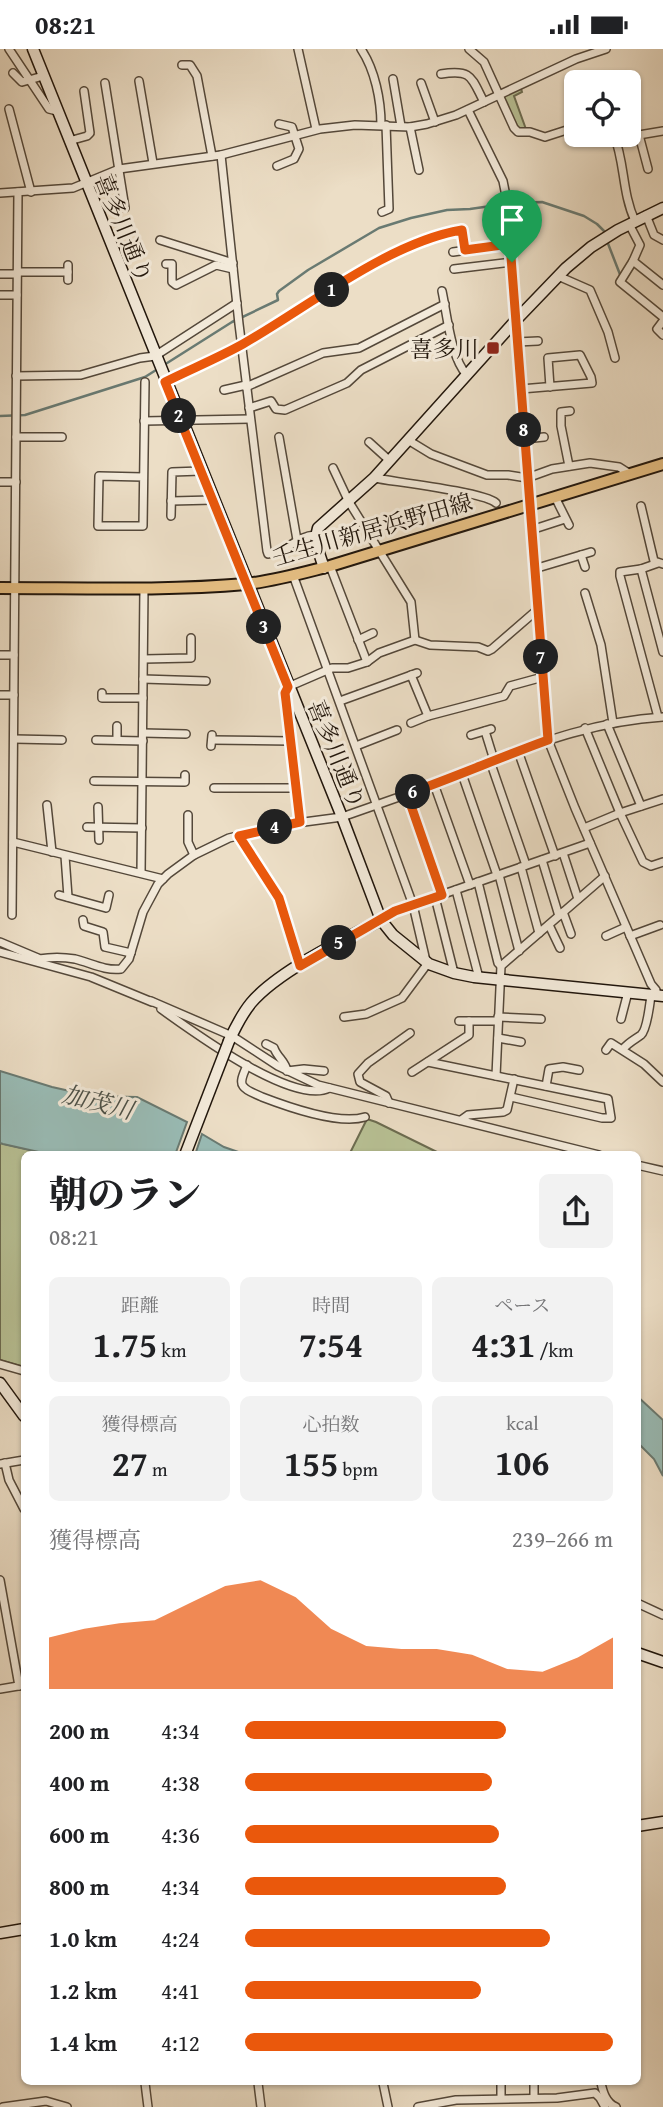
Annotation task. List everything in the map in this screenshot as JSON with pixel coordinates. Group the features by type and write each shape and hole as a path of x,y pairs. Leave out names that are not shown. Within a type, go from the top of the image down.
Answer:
{"main road":[{"name":"壬生川新居浜野田線","path":"0,588 144,588 246,584 327,567 663,464"}],"street":[{"path":"9,49 49,109 57,111"},
{"name":"喜多川通り","path":"33,49 381,920 393,935 427,962 454,973 479,978 659,993"},
{"path":"298,49 316,129"},
{"path":"361,49 372,74 383,125 388,209 382,212"},
{"path":"468,49 484,62 518,132 530,132 545,137 564,131"},
{"path":"0,193 65,190 119,169 216,156 316,129 346,125 405,126 435,122 468,110 576,59 606,49"},
{"path":"182,65 190,65 197,76 216,156 233,266 268,554 276,553 304,536 315,535"},
{"path":"441,74 460,71 472,79 484,102"},
{"path":"13,73 22,82 43,76"},
{"path":"393,79 419,170"},
{"path":"138,81 153,163"},
{"path":"105,83 125,208"},
{"path":"421,83 435,122"},
{"path":"69,141 90,133 84,90"},
{"path":"9,109 31,192"},
{"path":"468,110 503,181 507,203 548,740 626,927 652,984 659,993 644,1030 623,1049"},
{"path":"277,166 294,159 298,153 292,127 279,124"},
{"path":"641,135 663,131"},
{"path":"641,143 648,169"},
{"path":"619,147 626,198 640,245 620,282 663,319 657,329 663,335"},
{"path":"12,915 18,192"},
{"path":"367,662 327,567 318,552 315,535 318,528 374,478 558,275 591,247 663,208"},
{"path":"646,215 654,235 663,240"},
{"path":"509,224 535,225"},
{"path":"165,382 241,345 375,264 409,247 462,230 465,250"},
{"path":"160,240 233,266"},
{"path":"453,252 510,244"},
{"path":"633,261 663,285"},
{"path":"454,269 512,262"},
{"path":"166,264 172,264 172,282 176,285 216,265 233,266"},
{"path":"0,274 68,273"},
{"path":"558,275 590,290 608,332 615,358"},
{"path":"442,291 456,356 467,375"},
{"path":"0,295 17,295"},
{"path":"16,376 81,375 155,356 237,303"},
{"path":"224,390 246,386 323,353 359,348 445,304"},
{"path":"249,408 271,401 276,409 285,410 347,383 361,370 449,325"},
{"path":"517,342 538,341"},
{"path":"521,389 550,387 592,383 580,355 548,358 550,387"},
{"path":"143,477 99,476 98,526 142,526 145,382"},
{"path":"569,466 561,412 570,411"},
{"path":"144,421 250,419"},
{"path":"16,437 62,437"},
{"path":"279,437 297,540"},
{"path":"524,439 544,437"},
{"path":"408,440 431,454 487,475 527,478 590,463 619,467 630,474"},
{"path":"369,442 390,461"},
{"path":"333,468 349,502 411,602 415,641"},
{"path":"171,516 172,472 201,471"},
{"path":"374,478 467,493 493,499 496,503"},
{"path":"0,482 16,482"},
{"path":"531,530 567,522 555,497"},
{"path":"171,501 213,500"},
{"path":"641,506 654,561 662,567"},
{"path":"534,569 591,552"},
{"path":"581,555 586,567"},
{"path":"0,942 39,960 68,958 116,969 124,966 131,953 143,912 163,879 194,855 220,842 300,822 342,817 585,728 661,717 620,572 662,567"},
{"path":"641,569 663,652"},
{"path":"293,575 413,905 427,962 402,998 366,1014 344,1017"},
{"path":"141,873 144,588"},
{"path":"585,593 601,645 610,723 641,806"},
{"path":"300,822 285,693 288,687 328,670 367,662 379,653 415,641 430,645 478,647 488,651 537,610"},
{"path":"358,640 373,633"},
{"path":"144,659 191,658 191,638"},
{"path":"0,655 15,655"},
{"path":"340,701 414,674 428,716"},
{"path":"411,723 428,716 504,697 510,686 543,677"},
{"path":"143,679 206,681"},
{"path":"102,693 102,698 143,698"},
{"path":"0,695 14,695"},
{"path":"117,726 117,740"},
{"path":"585,728 643,862 651,866 663,862"},
{"path":"356,746 397,730"},
{"path":"471,735 488,730 492,760 523,866 539,933"},
{"path":"96,740 186,734"},
{"path":"14,739 62,740"},
{"path":"212,740 290,741"},
{"path":"518,751 578,899"},
{"path":"462,774 498,875 519,951"},
{"path":"94,781 185,782 185,775"},
{"path":"434,784 474,884 501,966"},
{"path":"214,789 296,788"},
{"path":"407,794 439,896 454,973"},
{"path":"584,828 663,799"},
{"path":"47,804 52,852"},
{"path":"98,807 99,840"},
{"path":"188,815 188,842 194,855"},
{"path":"87,827 142,828"},
{"path":"239,836 279,898 300,966"},
{"path":"13,842 163,879"},
{"path":"187,1151 230,1038 251,1003 268,988 300,966 395,911 590,843"},
{"path":"65,856 63,896 106,908 108,895"},
{"path":"542,860 571,934"},
{"path":"496,1076 501,966 605,876"},
{"path":"456,890 479,978"},
{"path":"83,921 84,926 103,932 104,947 131,953"},
{"path":"549,925 560,948"},
{"path":"630,936 660,925"},
{"path":"606,936 626,927"},
{"path":"0,952 39,960 150,1001 230,1038 287,1071 329,1088 583,1151"},
{"path":"621,1019 628,992"},
{"path":"150,1001 219,1049 274,1079 303,1090 323,1091 329,1088"},
{"path":"459,1021 541,1019"},
{"path":"412,1072 469,1035 469,1021"},
{"path":"389,1104 386,1096 360,1082 358,1074 368,1063 410,1033"},
{"path":"498,1038 521,1042"},
{"path":"606,1050 611,1043 623,1049 663,1081"},
{"path":"265,1044 274,1048 287,1071"},
{"path":"428,1062 608,1100 611,1118 511,1097"},
{"path":"247,1065 241,1082 248,1091 286,1107 310,1113 349,1119 365,1117"},
{"path":"546,1086 549,1069 563,1067 579,1070"},
{"path":"287,1071 324,1071"},
{"path":"461,1120 468,1115 507,1110 514,1079"},
{"path":"641,1166 663,1171"},
{"path":"0,1364 21,1370"},
{"path":"0,1383 21,1412"},
{"path":"21,1461 3,1464 21,1503"},
{"path":"0,1580 21,1680"},
{"path":"641,1605 663,1615"},
{"path":"641,1654 663,1662"},
{"path":"0,1689 21,1685"},
{"path":"641,1825 663,1822"},
{"path":"0,1933 21,1930"},
{"path":"145,2085 148,2107"},
{"path":"258,2085 261,2107"},
{"path":"383,2085 388,2107"},
{"path":"534,2085 534,2098"},
{"path":"601,2085 605,2103"},
{"path":"418,2107 456,2100 499,2101 595,2093 605,2103"},
{"path":"3,2107 46,2101 67,2107"},
{"path":"592,2104 605,2103 616,2107"}],"green space":[{"path":"520,85 522,92 514,96 527,132 518,132 499,95"},
{"path":"367,1119 435,1151 351,1151"},
{"path":"0,1143 35,1151 21,1151 21,1366 0,1360"}],"water":[{"name":"加茂川","path":"0,1071 92,1096 137,1097 187,1122 176,1151 35,1151 0,1143"},
{"path":"202,1134 236,1151 196,1151"},
{"path":"641,1400 663,1420 663,1476 654,1459 641,1446"}],"waterway":[{"path":"0,416 25,415 145,377 232,322 278,300 279,291 308,270 379,228 411,218 447,210 542,202 584,216 597,224 605,235"},
{"path":"607,241 621,277"}],"place":[{"name":"喜多川","path":"493,348"}],"route":[{"path":"462,230 465,250 510,244 512,262 548,740 407,794 442,895 395,911 300,966 279,898 239,836 300,822 285,693 288,687 165,382 241,345 375,264 431,238 462,230"}]}
